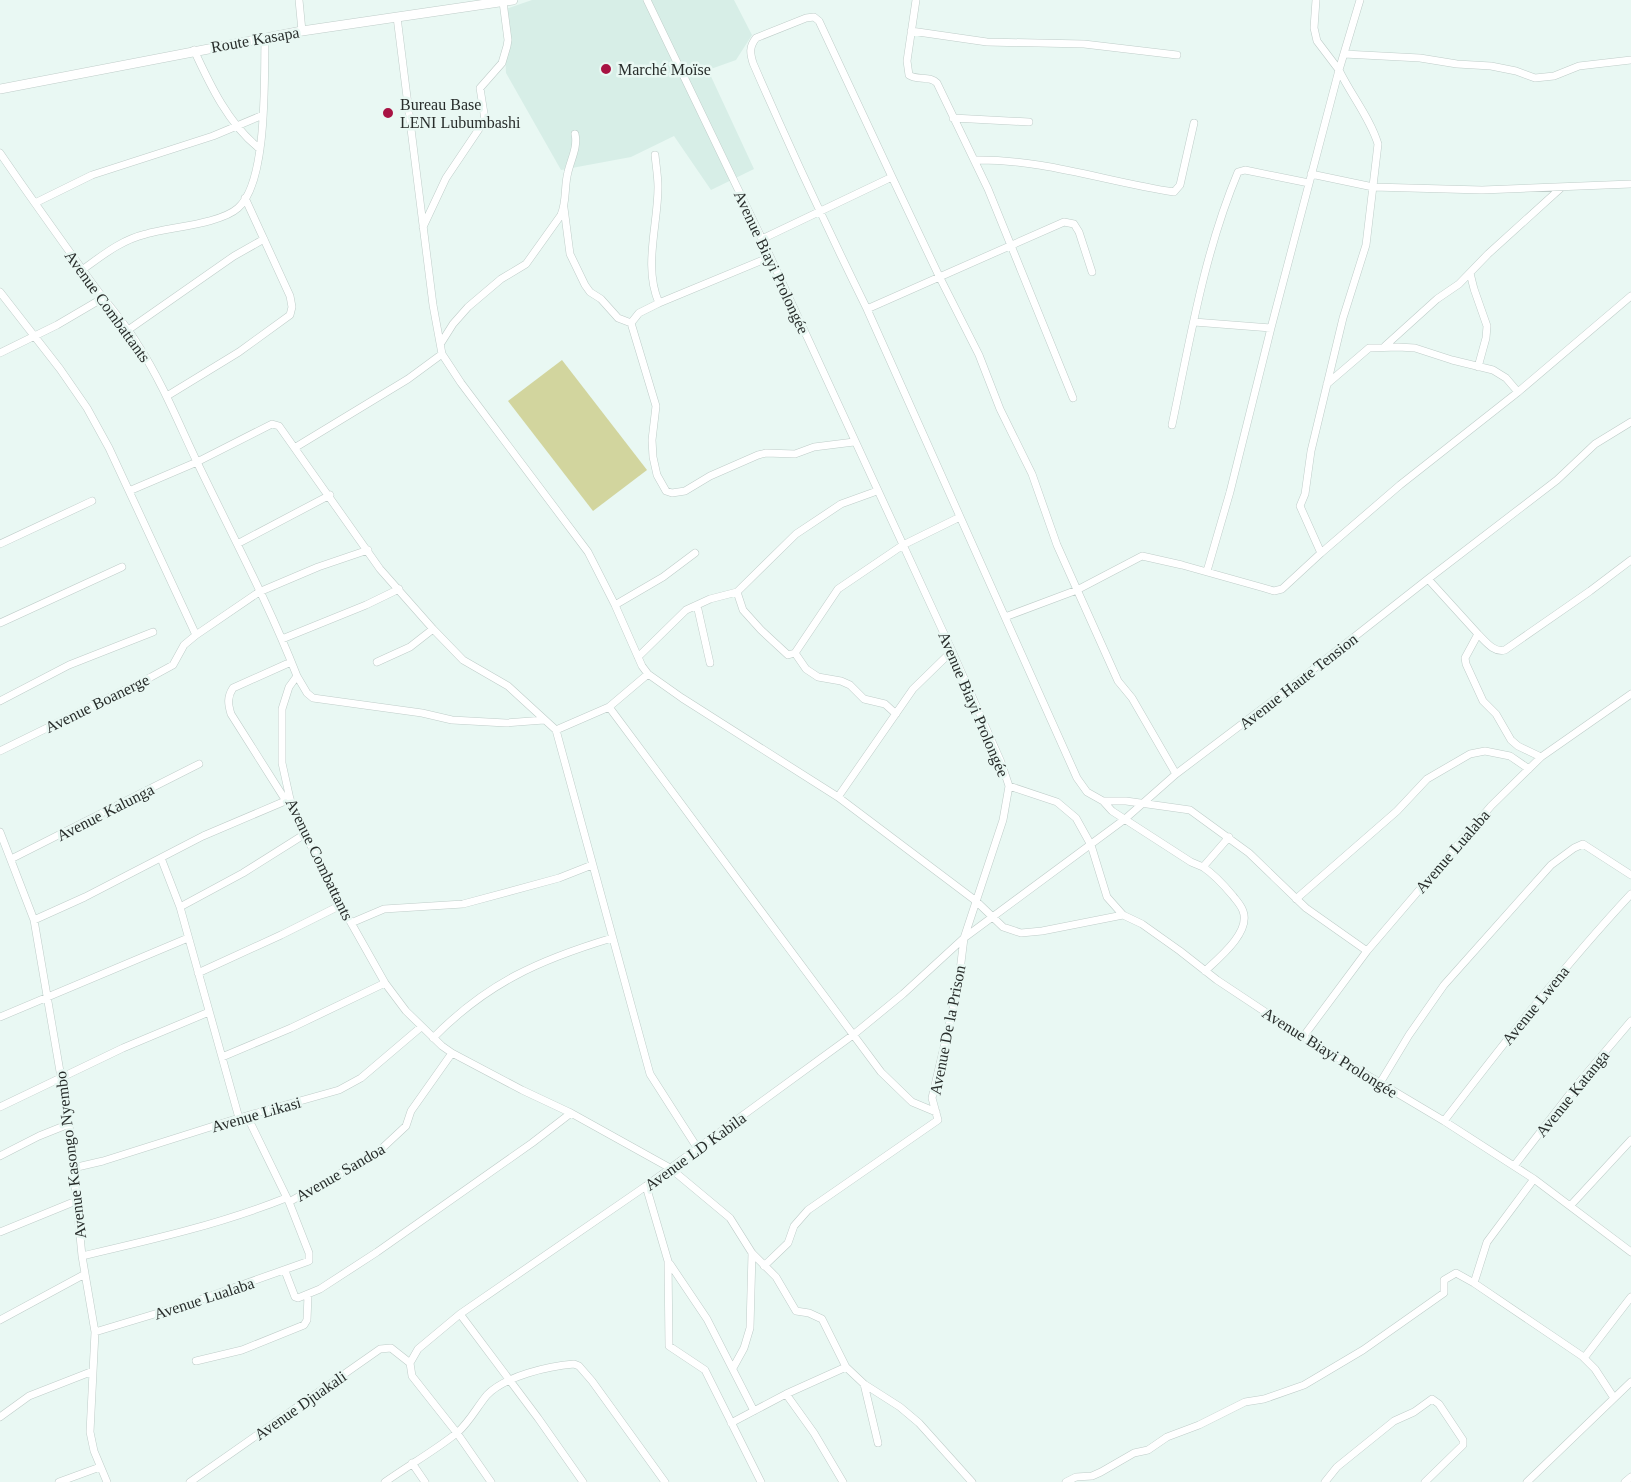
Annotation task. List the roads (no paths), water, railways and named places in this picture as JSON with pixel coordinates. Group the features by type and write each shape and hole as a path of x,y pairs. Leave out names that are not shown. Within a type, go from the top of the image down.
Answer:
{"main road":[{"name":"Route Kasapa","path":"0,89 302,31 508,1"}],"street":[{"path":"299,0 302,31"},
{"name":"Avenue Biayi Prolongée","path":"647,0 762,239 952,651 1001,762 1009,786 1057,802 1076,818 1091,845 1107,897 1124,915 1142,924 1205,971 1303,1036 1444,1121 1534,1179 1631,1252"},
{"path":"916,0 907,61 909,75 913,78 935,80 975,160 1073,398"},
{"path":"1316,0 1314,28 1317,41 1339,70 1349,92 1374,129 1378,144 1366,245 1343,318 1311,451 1305,494 1300,506 1321,553"},
{"path":"1207,571 1230,492 1311,174 1360,0"},
{"path":"423,227 446,178 485,120 480,88 502,63 507,46 508,1"},
{"path":"396,17 433,305 442,354 588,552 648,674 838,797 976,901 1002,927 1021,933 1042,931 1124,915"},
{"path":"1176,774 1132,698 1118,681 1057,545 1032,474 1000,409 979,355 939,276 819,21 814,17 806,18 756,38 751,44 750,52 753,63 820,213 867,309 1077,778 1087,792 1103,801 1112,811 1218,878 1244,912 1244,921 1237,937 1225,953 1205,971"},
{"path":"911,31 987,42 1084,44 1177,55"},
{"path":"82,270 116,245 130,239 220,217 238,208 245,198 256,170 260,149 265,38"},
{"path":"194,50 210,85 250,142 260,149"},
{"path":"1344,54 1420,58 1457,64 1491,66 1535,78 1554,76 1579,66 1631,60"},
{"path":"35,203 92,175 173,149 263,115"},
{"path":"953,118 1029,122"},
{"path":"975,160 999,160 1048,166 1174,192 1180,186 1194,123"},
{"path":"575,134 576,141 567,173 564,208 570,254 585,285 618,318 631,323"},
{"name":"Avenue Combattants","path":"0,153 82,270 128,330 167,396 238,543 297,676 288,687 282,709 282,763 288,800 341,905 385,982 406,1011 452,1053 571,1113 670,1168 730,1218 752,1253 776,1277 796,1311 809,1313 822,1319 846,1367 864,1384 900,1407 919,1423 972,1482"},
{"path":"655,155 658,187 652,275 654,291 659,303"},
{"path":"1172,425 1216,229 1238,172 1245,170 1309,183"},
{"path":"1311,174 1373,186 1482,190 1631,184"},
{"path":"762,239 892,177"},
{"path":"1385,346 1437,299 1459,284 1488,254 1562,187"},
{"path":"167,396 239,352 290,315 292,307 290,296 245,198"},
{"path":"441,343 453,324 468,307 501,279 526,264 564,208"},
{"path":"867,309 1055,225 1070,222 1079,232 1092,272"},
{"path":"128,330 226,261 264,239"},
{"path":"631,323 639,313 659,303 770,257"},
{"path":"1470,273 1473,289 1487,326 1478,367"},
{"path":"0,292 87,408 109,448 196,635"},
{"path":"1005,617 1077,590 1142,556 1207,571 1274,591 1286,586 1401,485 1518,392 1631,296"},
{"path":"0,352 81,313 103,298"},
{"path":"1194,322 1271,328"},
{"path":"631,323 656,406 652,440 653,457 657,475 666,491 672,493 685,491 710,476 758,455 795,454 814,447 854,442"},
{"path":"1327,384 1365,350 1385,346 1415,348 1493,370 1506,378 1518,392"},
{"path":"296,447 408,379 442,354"},
{"name":"Avenue Haute Tension","path":"964,938 1125,819 1176,774 1557,480 1596,444 1631,422"},
{"path":"129,491 197,462 272,424 279,426 330,495 380,569 433,629 463,660 508,686 556,730 650,1074 698,1149"},
{"path":"638,657 686,610 710,599 737,592 796,534 841,504 877,491"},
{"path":"238,543 330,495"},
{"path":"0,543 92,501"},
{"path":"737,592 743,610 761,630 788,655 795,653 838,589 903,545 960,517"},
{"name":"Avenue Boanerge","path":"0,751 151,677 172,664 184,645 196,635 259,592 318,567 368,550"},
{"path":"615,605 663,577 694,553"},
{"path":"1428,579 1478,634 1500,651 1505,650 1590,591 1631,560"},
{"path":"0,622 122,567"},
{"path":"282,639 366,606 399,589"},
{"path":"697,605 710,663"},
{"path":"377,662 410,647 433,629"},
{"path":"0,701 69,665 153,632"},
{"path":"1478,634 1465,658 1483,701 1496,714 1514,743 1541,758"},
{"path":"838,797 913,689 952,651"},
{"path":"795,653 806,669 818,677 850,685 864,699 885,704 896,714"},
{"path":"34,920 203,836 288,800 231,714 228,701 233,688 291,662"},
{"path":"556,730 609,707 648,674"},
{"path":"297,676 307,693 313,698 422,713 452,720 506,723 544,720"},
{"name":"Avenue Lualaba","path":"1303,1036 1367,951 1491,806 1541,758 1631,694"},
{"path":"609,707 881,1072 912,1102 936,1112"},
{"path":"1296,899 1397,811 1427,779 1470,754 1485,751 1510,756 1529,769"},
{"name":"Avenue Kalunga","path":"11,859 199,764"},
{"name":"Avenue LD Kabila","path":"410,1363 418,1349 460,1314 646,1186 854,1035 964,938 1003,820 1009,786"},
{"path":"1103,801 1142,803 1190,810 1249,853 1306,908 1367,951"},
{"path":"180,907 243,873 305,834"},
{"name":"Avenue Kasongo Nyembo","path":"1,836 34,920 69,1124 82,1256 95,1332 89,1427 94,1451 107,1482"},
{"path":"1203,867 1229,837"},
{"path":"1380,1083 1409,1035 1444,985 1551,865 1583,844 1631,875"},
{"path":"161,858 180,907 239,1118"},
{"path":"351,922 384,909 463,904 559,878 592,865"},
{"name":"Avenue Lwena","path":"1444,1121 1541,996 1588,939 1631,894"},
{"path":"198,973 341,905"},
{"path":"0,1017 188,938"},
{"path":"433,1038 460,1012 519,973 564,953 612,938"},
{"name":"Avenue De la Prison","path":"764,1266 788,1243 794,1226 808,1210 938,1120 932,1098 958,987 964,938"},
{"path":"222,1057 291,1028 385,982"},
{"path":"0,1107 123,1048 209,1012"},
{"name":"Avenue Katanga","path":"1514,1166 1576,1086 1631,1022"},
{"name":"Avenue Likasi","path":"73,1168 103,1161 239,1118 326,1095 351,1084 370,1071 421,1027"},
{"name":"Avenue Sandoa","path":"82,1256 159,1238 287,1200 377,1153 406,1126 411,1111 452,1053"},
{"path":"285,1271 295,1297 308,1295 377,1252 571,1113"},
{"path":"247,1116 287,1200"},
{"path":"0,1156 69,1124"},
{"path":"1571,1205 1631,1140"},
{"path":"1474,1283 1487,1242 1534,1179"},
{"path":"646,1186 668,1261 669,1346 705,1370 761,1482"},
{"name":"Avenue Lualaba","path":"95,1332 191,1303 307,1263 310,1259 287,1200"},
{"path":"0,1232 76,1201"},
{"path":"733,1368 744,1348 750,1328 752,1253"},
{"path":"668,1261 707,1319 754,1411"},
{"path":"1066,1482 1076,1477 1092,1476 1101,1472 1134,1452 1148,1450 1167,1437 1199,1425 1245,1402 1264,1399 1304,1385 1363,1350 1444,1293 1444,1280 1456,1273 1584,1358 1595,1369 1614,1398"},
{"path":"0,1320 85,1274"},
{"path":"196,1362 242,1350 304,1325 307,1320 308,1295"},
{"path":"1584,1358 1631,1298"},
{"path":"460,1314 583,1482"},
{"name":"Avenue Djuakali","path":"190,1482 380,1349 391,1348 410,1363"},
{"path":"410,1363 412,1376 457,1433 491,1482"},
{"path":"385,1482 457,1433 468,1423 489,1393 510,1381 543,1368 566,1365 579,1366 592,1381 666,1482"},
{"path":"731,1423 786,1394 846,1367"},
{"path":"0,1417 29,1396 93,1371"},
{"path":"1527,1482 1631,1382"},
{"path":"864,1384 878,1443"},
{"path":"786,1394 814,1433 843,1482"},
{"path":"1325,1482 1337,1467 1394,1421 1432,1400 1439,1404 1463,1445 1425,1482"},
{"path":"412,1463 425,1482"},
{"path":"59,1482 100,1467"},
{"path":"1625,1482 1631,1477"}],"place":[{"name":"Marché Moïse","path":"606,69"},
{"name":"Bureau Base LENI Lubumbashi","path":"388,113"}]}
